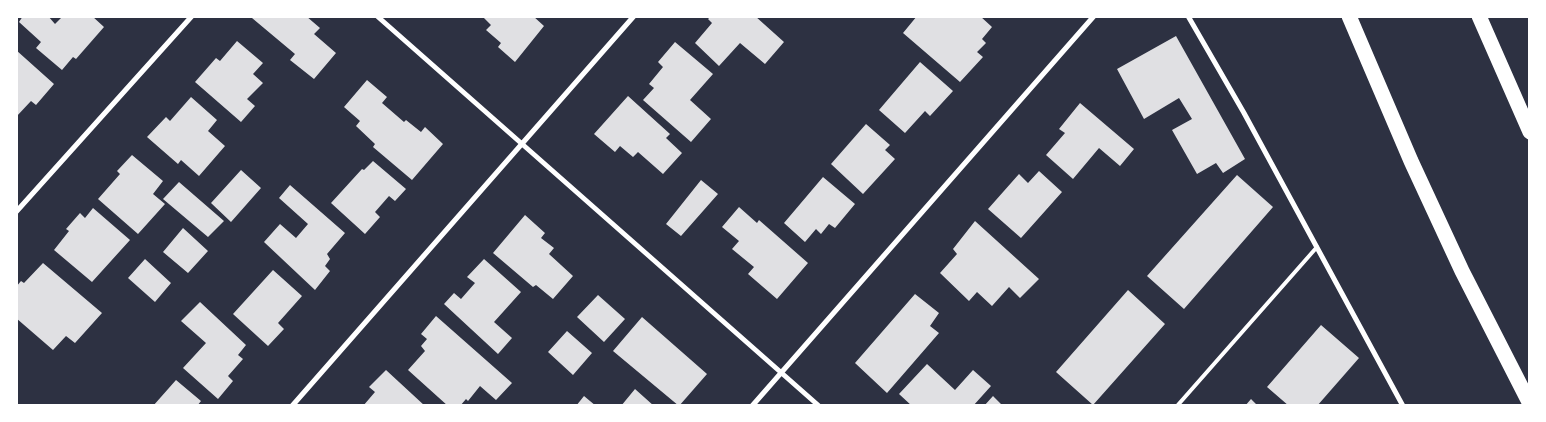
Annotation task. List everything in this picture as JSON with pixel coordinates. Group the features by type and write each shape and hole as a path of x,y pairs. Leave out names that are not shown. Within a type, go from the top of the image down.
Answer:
{"highway":[{"path":"1349,16 1410,161 1462,271 1530,404"},
{"path":"1479,16 1530,132"}],"street":[{"path":"16,212 192,16"},
{"path":"377,16 819,406"},
{"path":"292,406 634,16"},
{"path":"752,406 1094,16"},
{"path":"1188,16 1237,100 1403,406"}],"lane":[{"path":"1177,406 1317,247"}],"building":[{"path":"23,16 48,16 55,24 63,16 92,16 104,27 76,59 73,57 62,70 36,48 41,42 19,22"},
{"path":"254,16 306,16 320,28 314,34 336,53 314,79 290,60 295,54 252,18"},
{"path":"482,16 533,16 544,26 515,62 498,47 501,43 486,30 491,25"},
{"path":"711,16 755,16 784,42 765,64 740,43 719,66 695,43 712,23 708,19"},
{"path":"917,16 980,16 992,27 982,39 986,43 977,52 983,57 960,82 903,33"},
{"path":"1176,36 1245,159 1223,173 1216,163 1197,174 1172,130 1192,119 1179,98 1144,119 1117,69"},
{"path":"237,41 263,63 253,74 263,83 247,99 255,106 241,122 195,82 216,58 220,61"},
{"path":"675,42 713,74 690,100 711,119 691,142 643,100 654,88 649,84 663,67 658,62"},
{"path":"16,50 54,84 36,105 31,101 16,117"},
{"path":"920,62 953,91 930,116 925,111 905,133 879,110"},
{"path":"367,80 387,97 382,103 404,122 406,120 421,132 425,127 443,144 412,180 373,147 375,144 356,126 360,121 344,107"},
{"path":"628,96 670,134 666,138 682,153 663,174 638,152 633,157 620,146 615,152 594,134"},
{"path":"191,97 217,120 208,131 225,146 199,176 181,160 178,164 147,137 166,117 170,121"},
{"path":"1080,103 1134,149 1120,166 1099,148 1073,179 1046,155 1065,133 1059,129"},
{"path":"866,124 890,145 885,150 895,159 863,194 831,164"},
{"path":"132,155 163,181 153,194 165,204 138,234 98,199 120,174 117,171"},
{"path":"373,161 406,189 395,201 389,196 375,212 380,217 365,234 331,203 362,169 364,170"},
{"path":"241,170 261,188 231,222 211,203"},
{"path":"1039,171 1062,192 1021,238 988,209 1019,174 1028,183"},
{"path":"1237,175 1273,207 1184,309 1147,276"},
{"path":"823,177 855,204 835,228 829,224 821,234 816,229 805,242 784,223"},
{"path":"701,180 718,194 681,236 666,224"},
{"path":"179,182 224,221 208,237 163,199"},
{"path":"290,185 345,233 327,254 330,259 325,266 330,271 315,290 264,242 280,224 296,238 308,224 279,198"},
{"path":"739,207 757,223 759,220 808,263 777,299 748,274 754,267 732,249 739,241 722,227"},
{"path":"93,208 130,240 92,282 54,250 69,231 66,229 80,213 85,218"},
{"path":"525,215 545,233 541,238 554,248 549,254 573,276 553,299 536,285 533,287 493,253"},
{"path":"975,221 1039,279 1020,298 1009,287 992,306 977,292 969,301 940,273 957,254 953,249"},
{"path":"183,228 208,251 188,273 163,252"},
{"path":"145,259 171,283 155,302 128,278"},
{"path":"484,259 521,292 494,322 512,338 498,354 444,304 454,293 461,299 475,283 467,277"},
{"path":"43,263 102,313 75,343 66,336 53,350 16,318 16,287 21,281 24,283"},
{"path":"273,270 302,296 278,323 284,329 268,346 233,314"},
{"path":"1128,290 1165,324 1093,405 1056,372"},
{"path":"915,294 939,313 930,326 939,333 887,393 855,363"},
{"path":"598,295 625,319 604,342 577,317"},
{"path":"200,302 246,345 238,355 243,359 228,376 233,381 218,399 183,368 206,343 181,321"},
{"path":"436,316 512,383 496,400 480,386 468,401 466,399 460,406 448,406 408,370 425,351 421,346 427,339 421,334"},
{"path":"642,317 707,374 679,406 613,351"},
{"path":"1321,325 1359,358 1317,406 1289,406 1267,387"},
{"path":"567,331 592,353 573,375 548,352"},
{"path":"927,364 955,390 973,370 991,386 973,406 912,406 899,394"},
{"path":"386,370 425,406 363,406 375,392 369,387"},
{"path":"176,380 201,401 197,406 153,406"},
{"path":"635,389 654,406 621,406"},
{"path":"584,396 596,406 576,406"},
{"path":"993,396 1003,406 984,406"},
{"path":"1251,399 1258,406 1245,406"}]}
